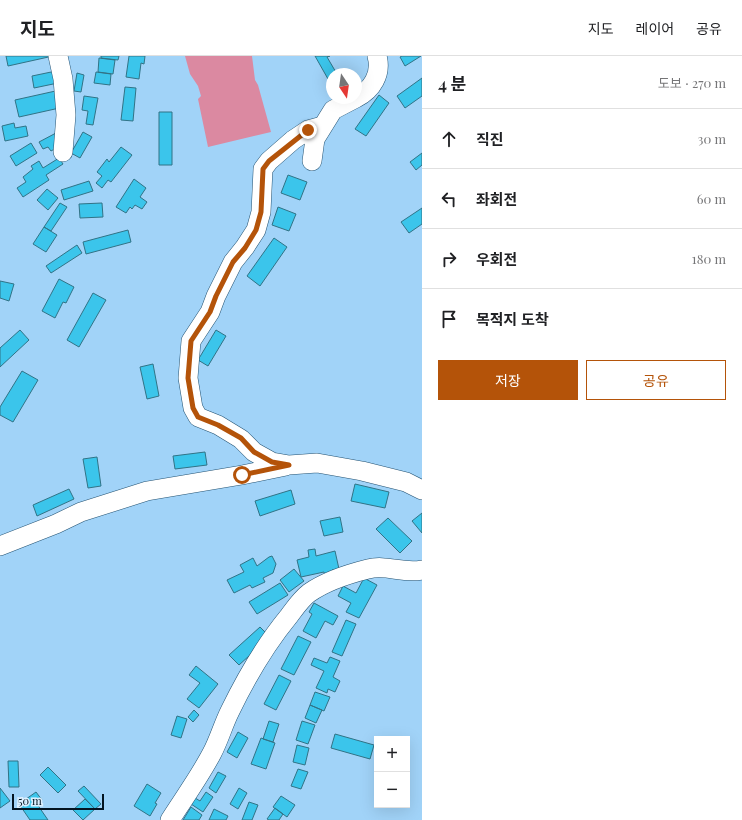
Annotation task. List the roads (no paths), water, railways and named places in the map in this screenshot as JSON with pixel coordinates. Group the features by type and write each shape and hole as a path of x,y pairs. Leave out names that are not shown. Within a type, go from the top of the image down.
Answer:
{"street":[{"path":"58,56 63,79 66,115 63,152"},
{"path":"362,95 374,82 379,68 377,56"},
{"path":"312,161 315,139 333,110 344,104"},
{"path":"289,465 272,462 254,452 241,438 218,425 198,417 193,408 188,378 191,341 210,312 216,296 233,262 245,248 256,230 261,212 263,169 269,161 293,140 308,130 323,126"},
{"path":"0,546 56,524 81,512 146,491 242,475 289,465 317,463 362,471 406,482 422,490"},
{"path":"170,820 212,753 230,712 277,630 308,594 323,585 370,568 383,567 412,572 422,570"}]}
